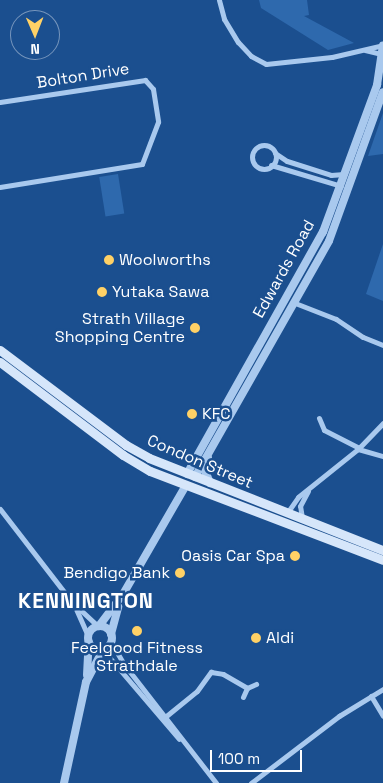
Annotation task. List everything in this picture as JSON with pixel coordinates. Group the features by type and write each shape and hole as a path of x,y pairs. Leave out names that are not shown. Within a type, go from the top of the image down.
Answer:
{"main road":[{"name":"Condon Street","path":"0,350 133,449 191,476 383,550"},
{"name":"Condon Street","path":"1,365 124,455 150,471 383,560"},
{"name":"Edwards Road","path":"186,486 191,476"},
{"path":"287,513 290,519 311,532"}],"street":[{"path":"218,0 224,19 238,42 251,56 266,64 302,62 383,45"},
{"name":"Edwards Road","path":"191,476 318,242 379,79 383,45"},
{"path":"365,50 382,56"},
{"name":"Bolton Drive","path":"0,102 145,80 153,89 158,122 142,164 0,187"},
{"name":"Edwards Road","path":"191,476 210,452 332,235 383,92"},
{"path":"344,174 331,175 286,161 263,145 253,152 255,165 261,168 271,166 340,186 351,183"},
{"path":"271,166 275,153"},
{"path":"295,303 336,319 363,337 383,345"},
{"path":"319,418 324,430 358,448 383,456"},
{"path":"287,513 290,505 358,448 383,423"},
{"path":"210,452 206,470 210,483"},
{"name":"Edwards Road","path":"88,639 122,596 186,486"},
{"path":"302,519 300,506 308,490"},
{"path":"0,508 7,520"},
{"path":"0,513 72,602 111,638 123,663 166,716 216,783"},
{"name":"Edwards Road","path":"111,638 122,596"},
{"path":"72,602 88,639 94,648 103,650 187,746"},
{"path":"86,682 111,638"},
{"path":"64,783 86,682 88,639"},
{"path":"166,716 193,695 211,672 223,674 247,688"},
{"path":"243,697 247,688 256,684"},
{"path":"251,783 339,716 383,689"},
{"path":"371,696 383,716"}],"shaded area":[{"path":"259,0 307,0 309,15 304,16 354,43 328,50 261,8"},
{"path":"383,113 383,154 368,156"},
{"path":"118,174 124,214 105,216 99,177"},
{"path":"383,244 383,301 366,294"}],"place":[{"name":"Woolworths","path":"109,260"},
{"name":"Yutaka Sawa","path":"102,292"},
{"name":"Strath Village Shopping Centre","path":"195,328"},
{"name":"KFC","path":"192,414"},
{"name":"Oasis Car Spa","path":"295,556"},
{"name":"Bendigo Bank","path":"180,573"},
{"name":"Feelgood Fitness Strathdale","path":"137,631"},
{"name":"Aldi","path":"256,638"}],"district":[{"name":"KENNINGTON","path":"86,601"}]}
